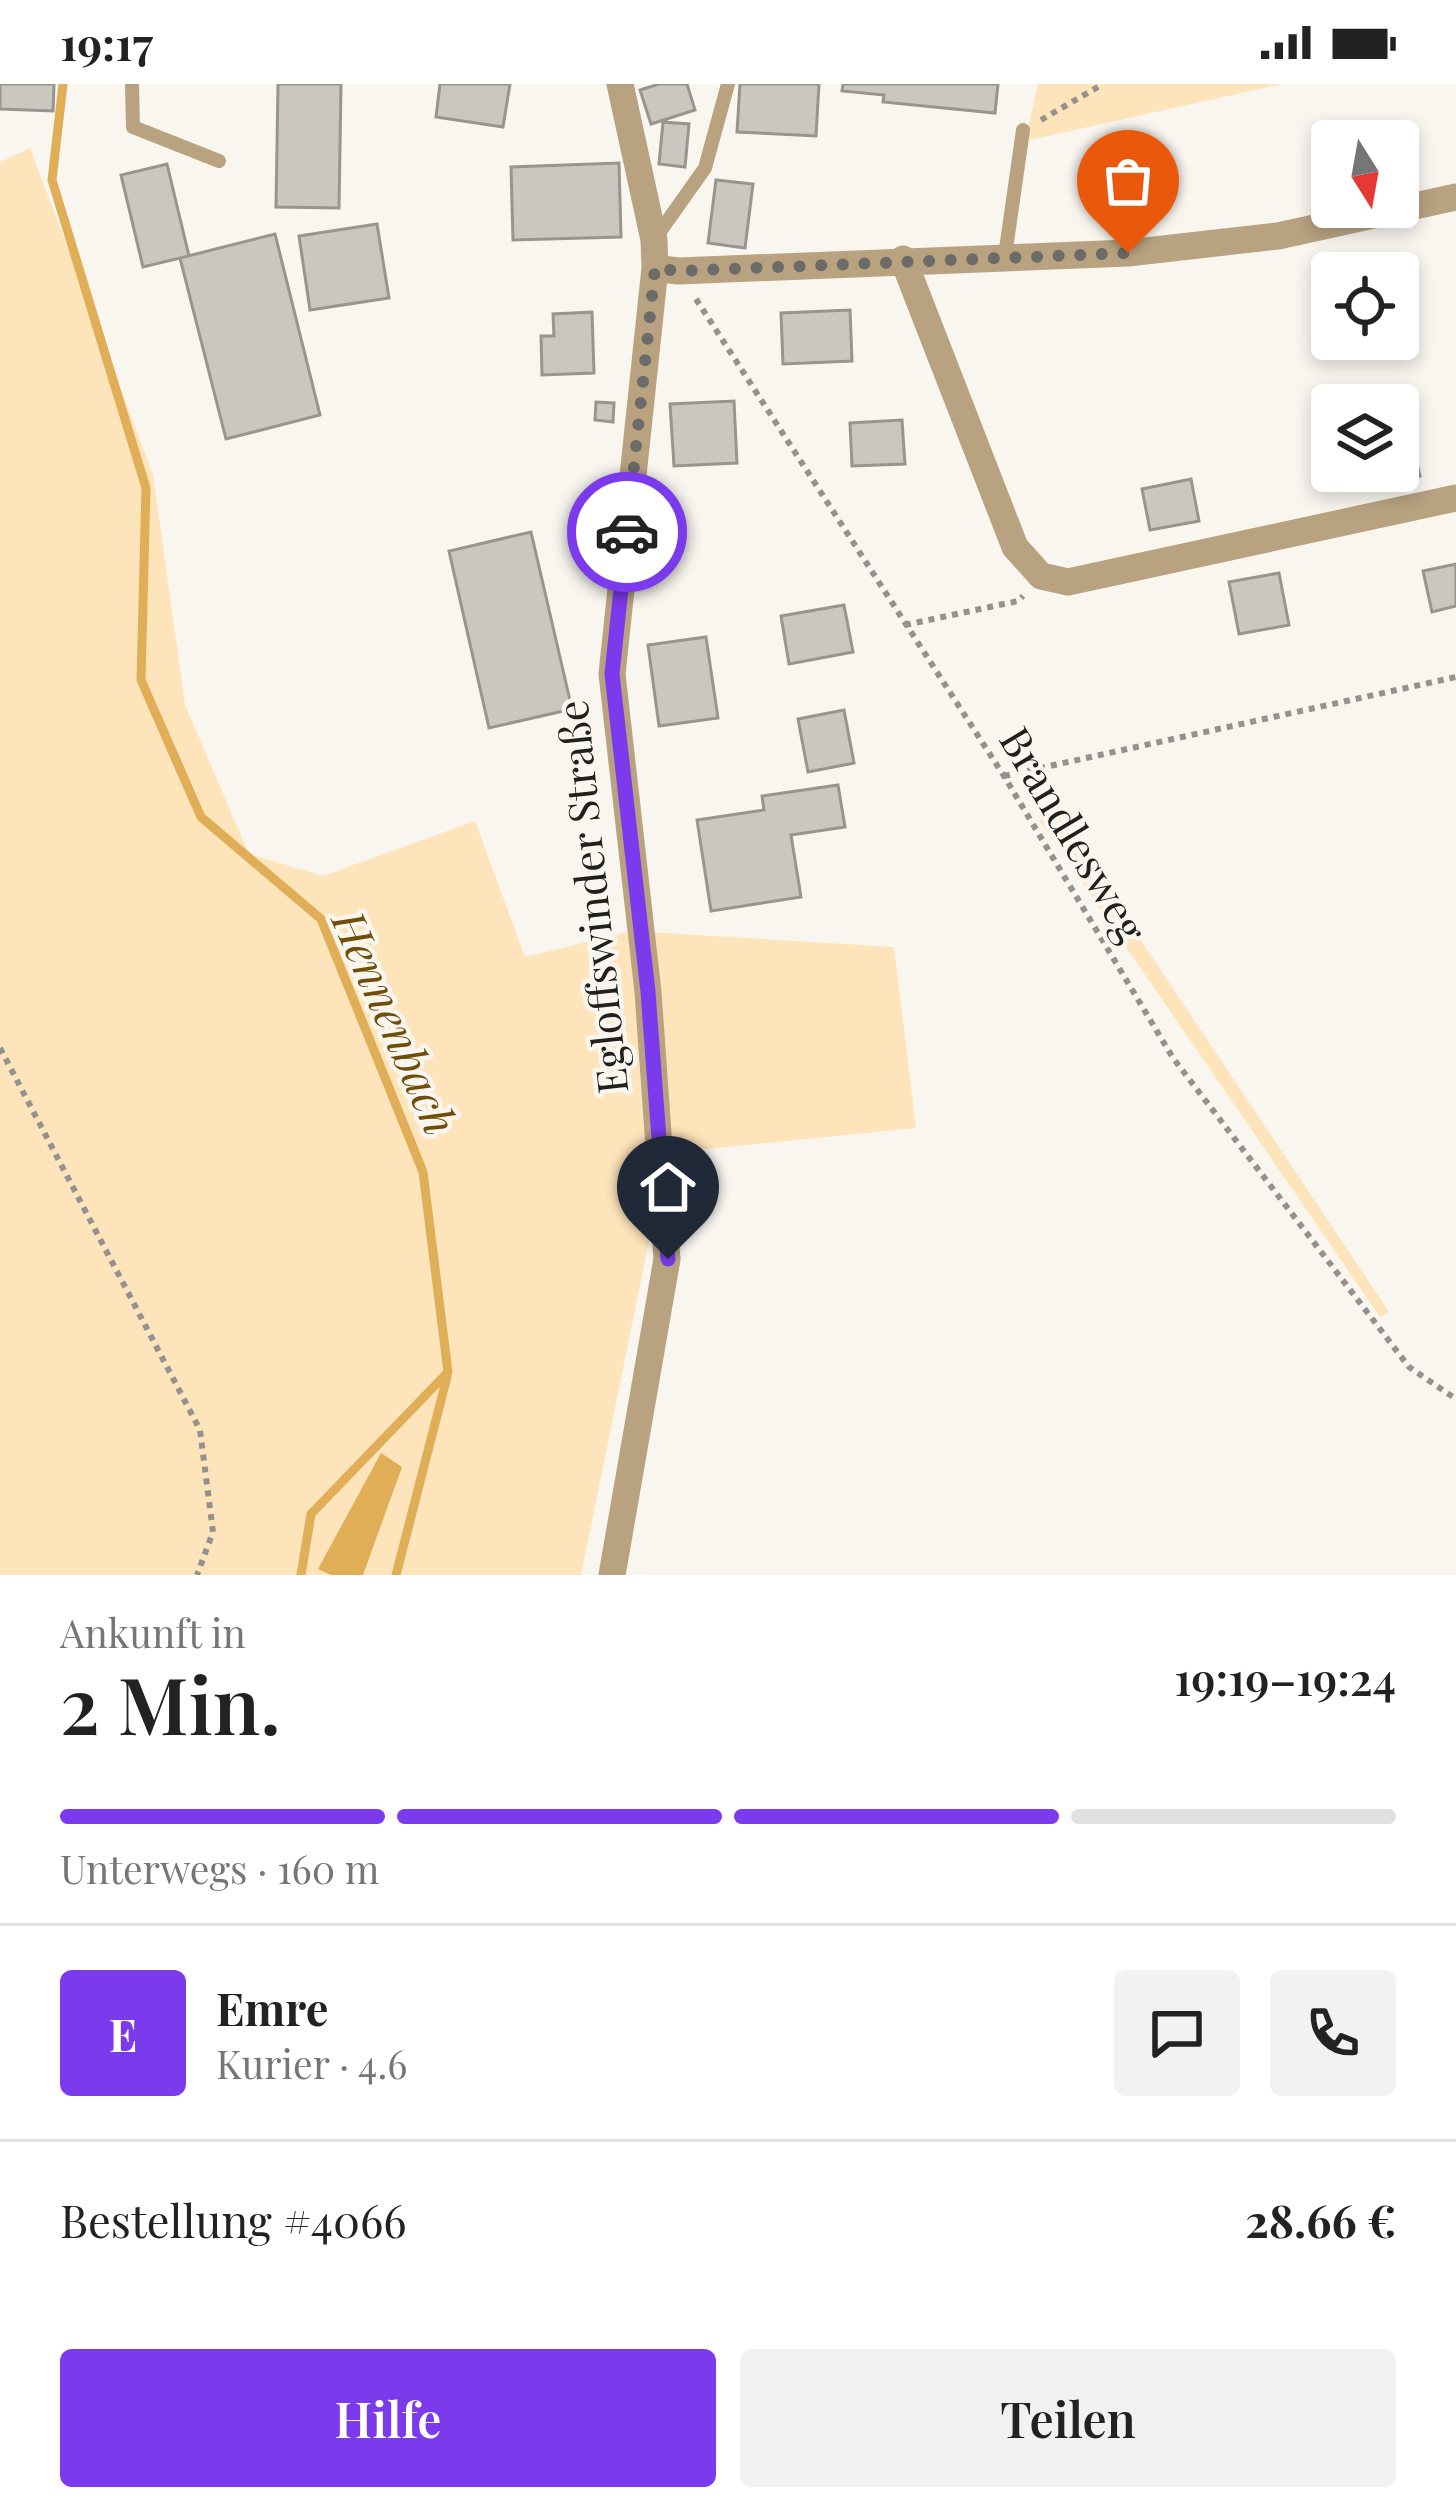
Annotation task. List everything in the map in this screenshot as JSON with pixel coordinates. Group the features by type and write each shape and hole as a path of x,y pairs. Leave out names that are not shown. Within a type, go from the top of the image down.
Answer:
{"street":[{"name":"Egloffswinder Straße","path":"612,1575 668,1259 648,992 612,674 662,260 620,84"},
{"path":"662,260 1128,253 1279,236 1456,196"},
{"path":"903,259 1015,548 1041,576 1068,582 1456,499"}],"lane":[{"path":"132,84 133,128 218,161"},
{"name":"Egloffswinder Straße","path":"662,260 704,168 728,84"},
{"path":"1005,256 1022,130"}],"path":[{"path":"1022,130 1103,84"},
{"name":"Brandlesweg","path":"662,260 1004,776 1173,1058 1409,1367 1456,1399"},
{"path":"905,625 1018,601 1041,576"},
{"path":"1004,776 1456,677"},
{"path":"0,1048 200,1430 213,1532 197,1575"}],"shaded area":[{"path":"1038,84 1282,84 1025,141"},
{"path":"30,148 153,474 185,705 249,854 323,876 475,821 525,957 632,931 894,947 916,1128 667,1153 581,1575 0,1575 0,162"},
{"path":"1055,812 1389,1312 1380,1317 1039,820"},
{"path":"381,1453 402,1467 363,1575 331,1575 318,1569"}],"building":[{"path":"0,84 54,84 53,111 0,109"},
{"path":"278,84 341,84 339,208 276,207"},
{"path":"440,84 510,84 503,127 436,117"},
{"path":"687,84 695,110 651,124 640,90"},
{"path":"740,84 819,84 816,136 737,132"},
{"path":"843,84 998,84 995,113 883,102 884,95 842,91"},
{"path":"663,122 689,124 685,167 659,164"},
{"path":"619,163 621,237 513,240 511,167"},
{"path":"167,164 189,256 143,267 121,175"},
{"path":"716,180 753,184 745,248 708,243"},
{"path":"377,224 389,298 310,310 299,236"},
{"path":"275,234 320,415 226,439 180,258"},
{"path":"850,310 852,361 783,364 781,313"},
{"path":"592,312 594,373 542,375 541,336 554,336 553,314"},
{"path":"734,401 737,463 674,466 670,404"},
{"path":"596,402 614,403 613,422 595,420"},
{"path":"902,420 905,464 852,466 850,423"},
{"path":"1191,479 1199,521 1150,530 1142,489"},
{"path":"531,532 572,709 489,728 449,551"},
{"path":"1456,564 1456,606 1432,612 1423,571"},
{"path":"1279,573 1289,625 1239,634 1229,582"},
{"path":"844,605 853,652 789,664 781,616"},
{"path":"706,637 718,718 659,726 648,645"},
{"path":"844,710 854,763 808,772 798,719"},
{"path":"838,785 845,827 791,835 801,897 711,911 697,820 764,810 762,796"}],"waterway":[{"name":"Hennenbach","path":"63,84 52,180 146,488 141,680 201,817 321,919 423,1172 448,1372 311,1514 301,1575"},
{"path":"396,1575 447,1377"}],"way so far":[{"path":"627,532 655,268 678,271 1128,253"}],"route":[{"path":"627,532 612,674 648,992 668,1259"}]}
